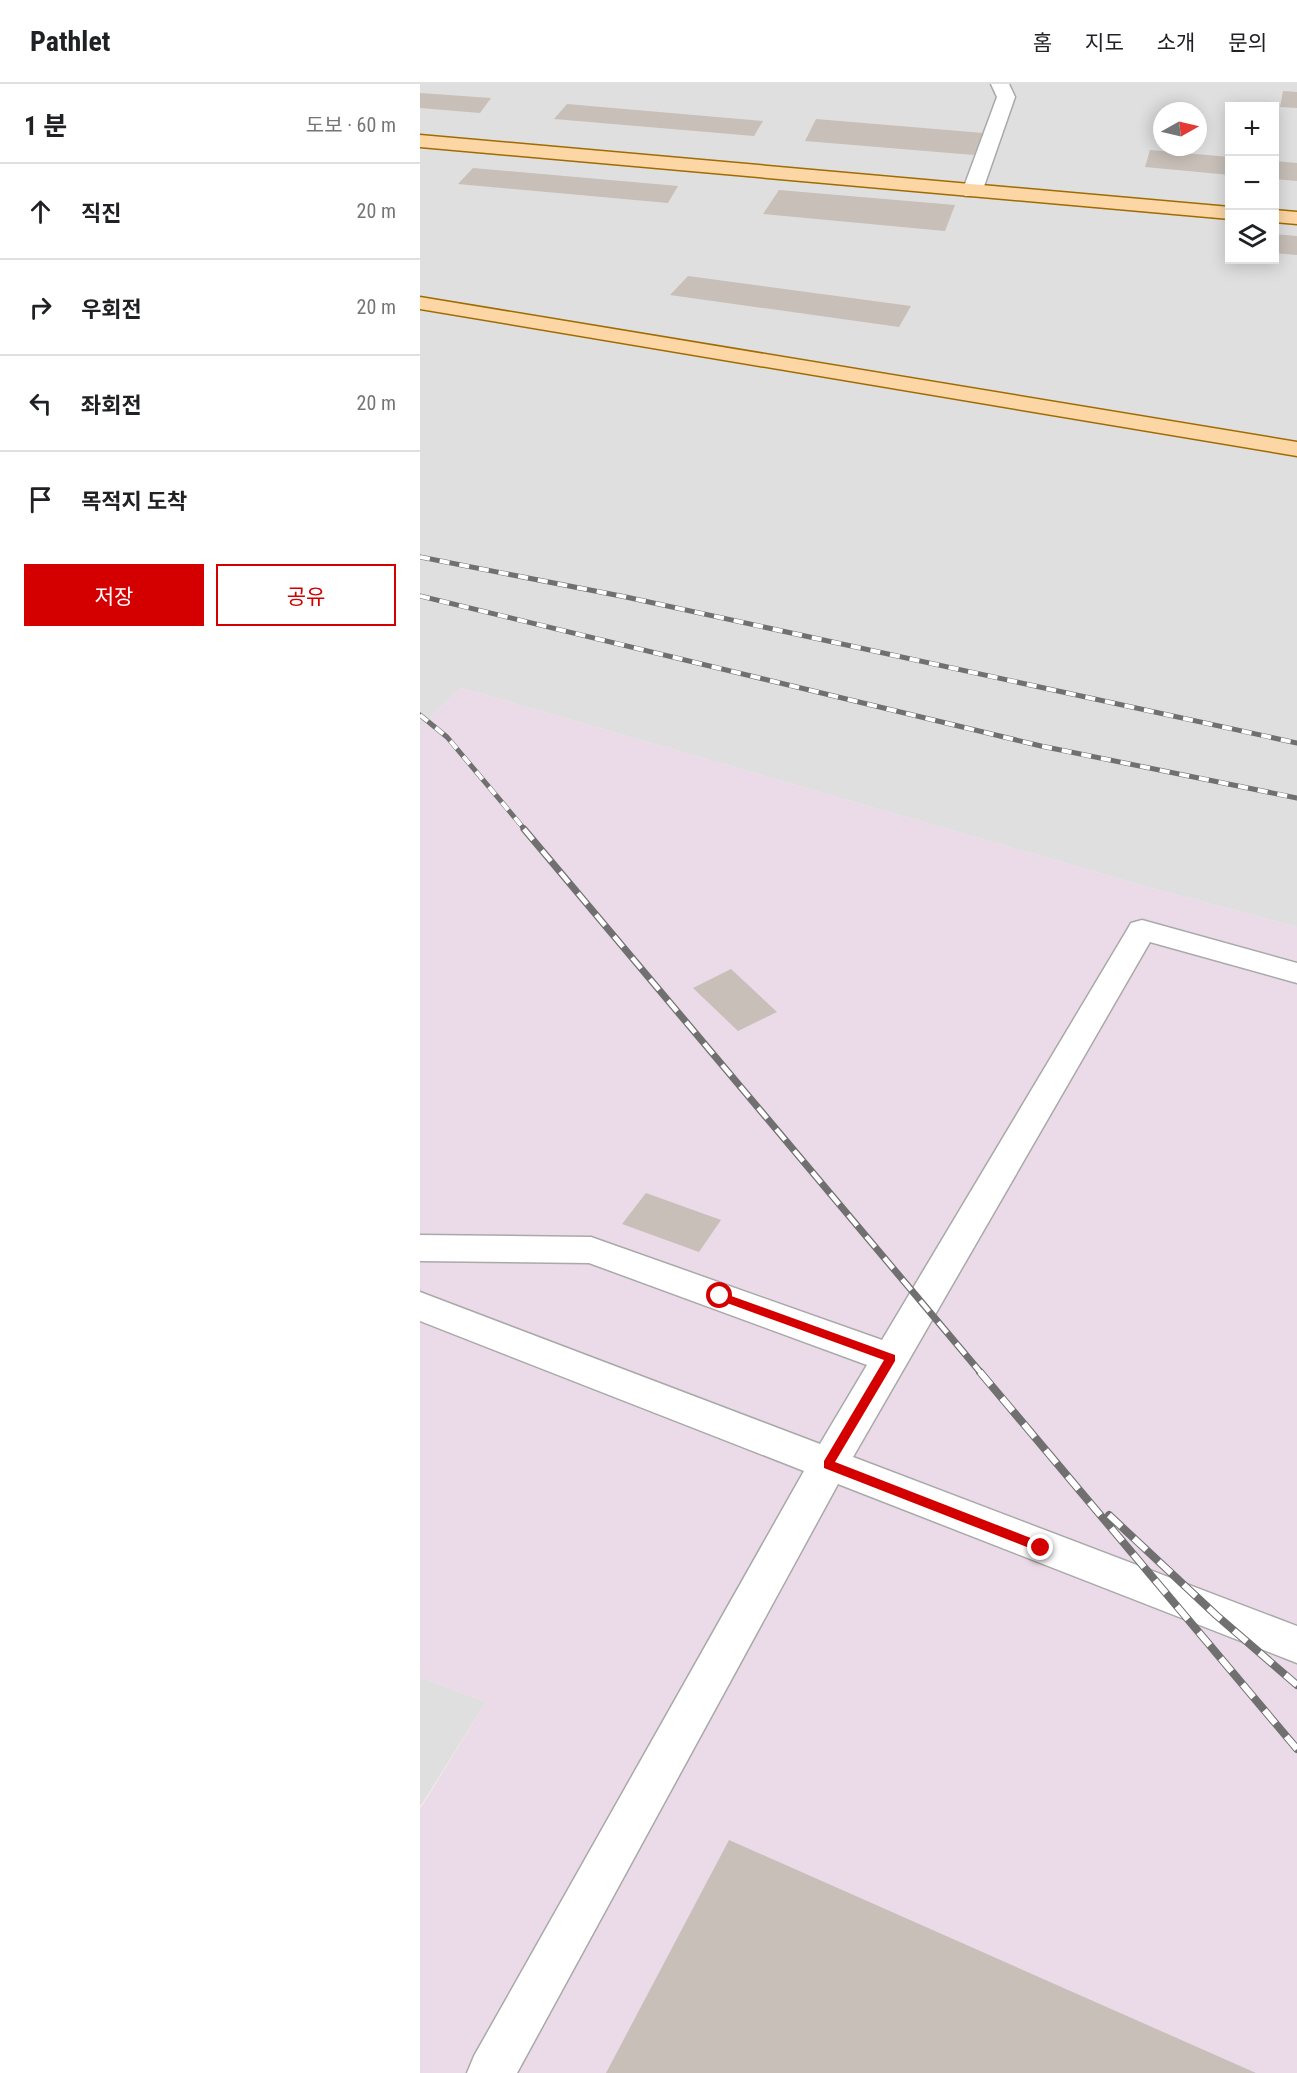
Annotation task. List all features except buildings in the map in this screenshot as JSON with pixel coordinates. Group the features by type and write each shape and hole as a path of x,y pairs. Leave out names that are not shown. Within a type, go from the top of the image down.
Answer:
{"main road":[{"path":"420,141 972,192 1225,213"},
{"path":"1279,216 1297,218"},
{"path":"420,303 1297,449"}],"street":[{"path":"972,192 1006,97 1000,84"},
{"path":"491,2073 828,1465 1142,930 1297,973"},
{"path":"420,1248 591,1250 891,1358"},
{"path":"420,1306 1297,1645"}],"shaded area":[{"path":"420,84 1297,84 1297,927 1151,888 461,688 420,727"},
{"path":"461,688 1151,888 1297,927 1297,2073 420,2073 420,1809 486,1702 420,1677 420,727"},
{"path":"420,1677 486,1702 420,1807"}],"railway":[{"path":"420,557 626,597 1297,743"},
{"path":"420,596 1041,746 1297,798"},
{"path":"420,715 447,737 526,831"},
{"path":"524,829 981,1373"},
{"path":"980,1372 1297,1749"},
{"path":"1109,1515 1216,1615 1297,1685"}],"route":[{"path":"720,1296 891,1358 828,1465 1041,1548"}]}
